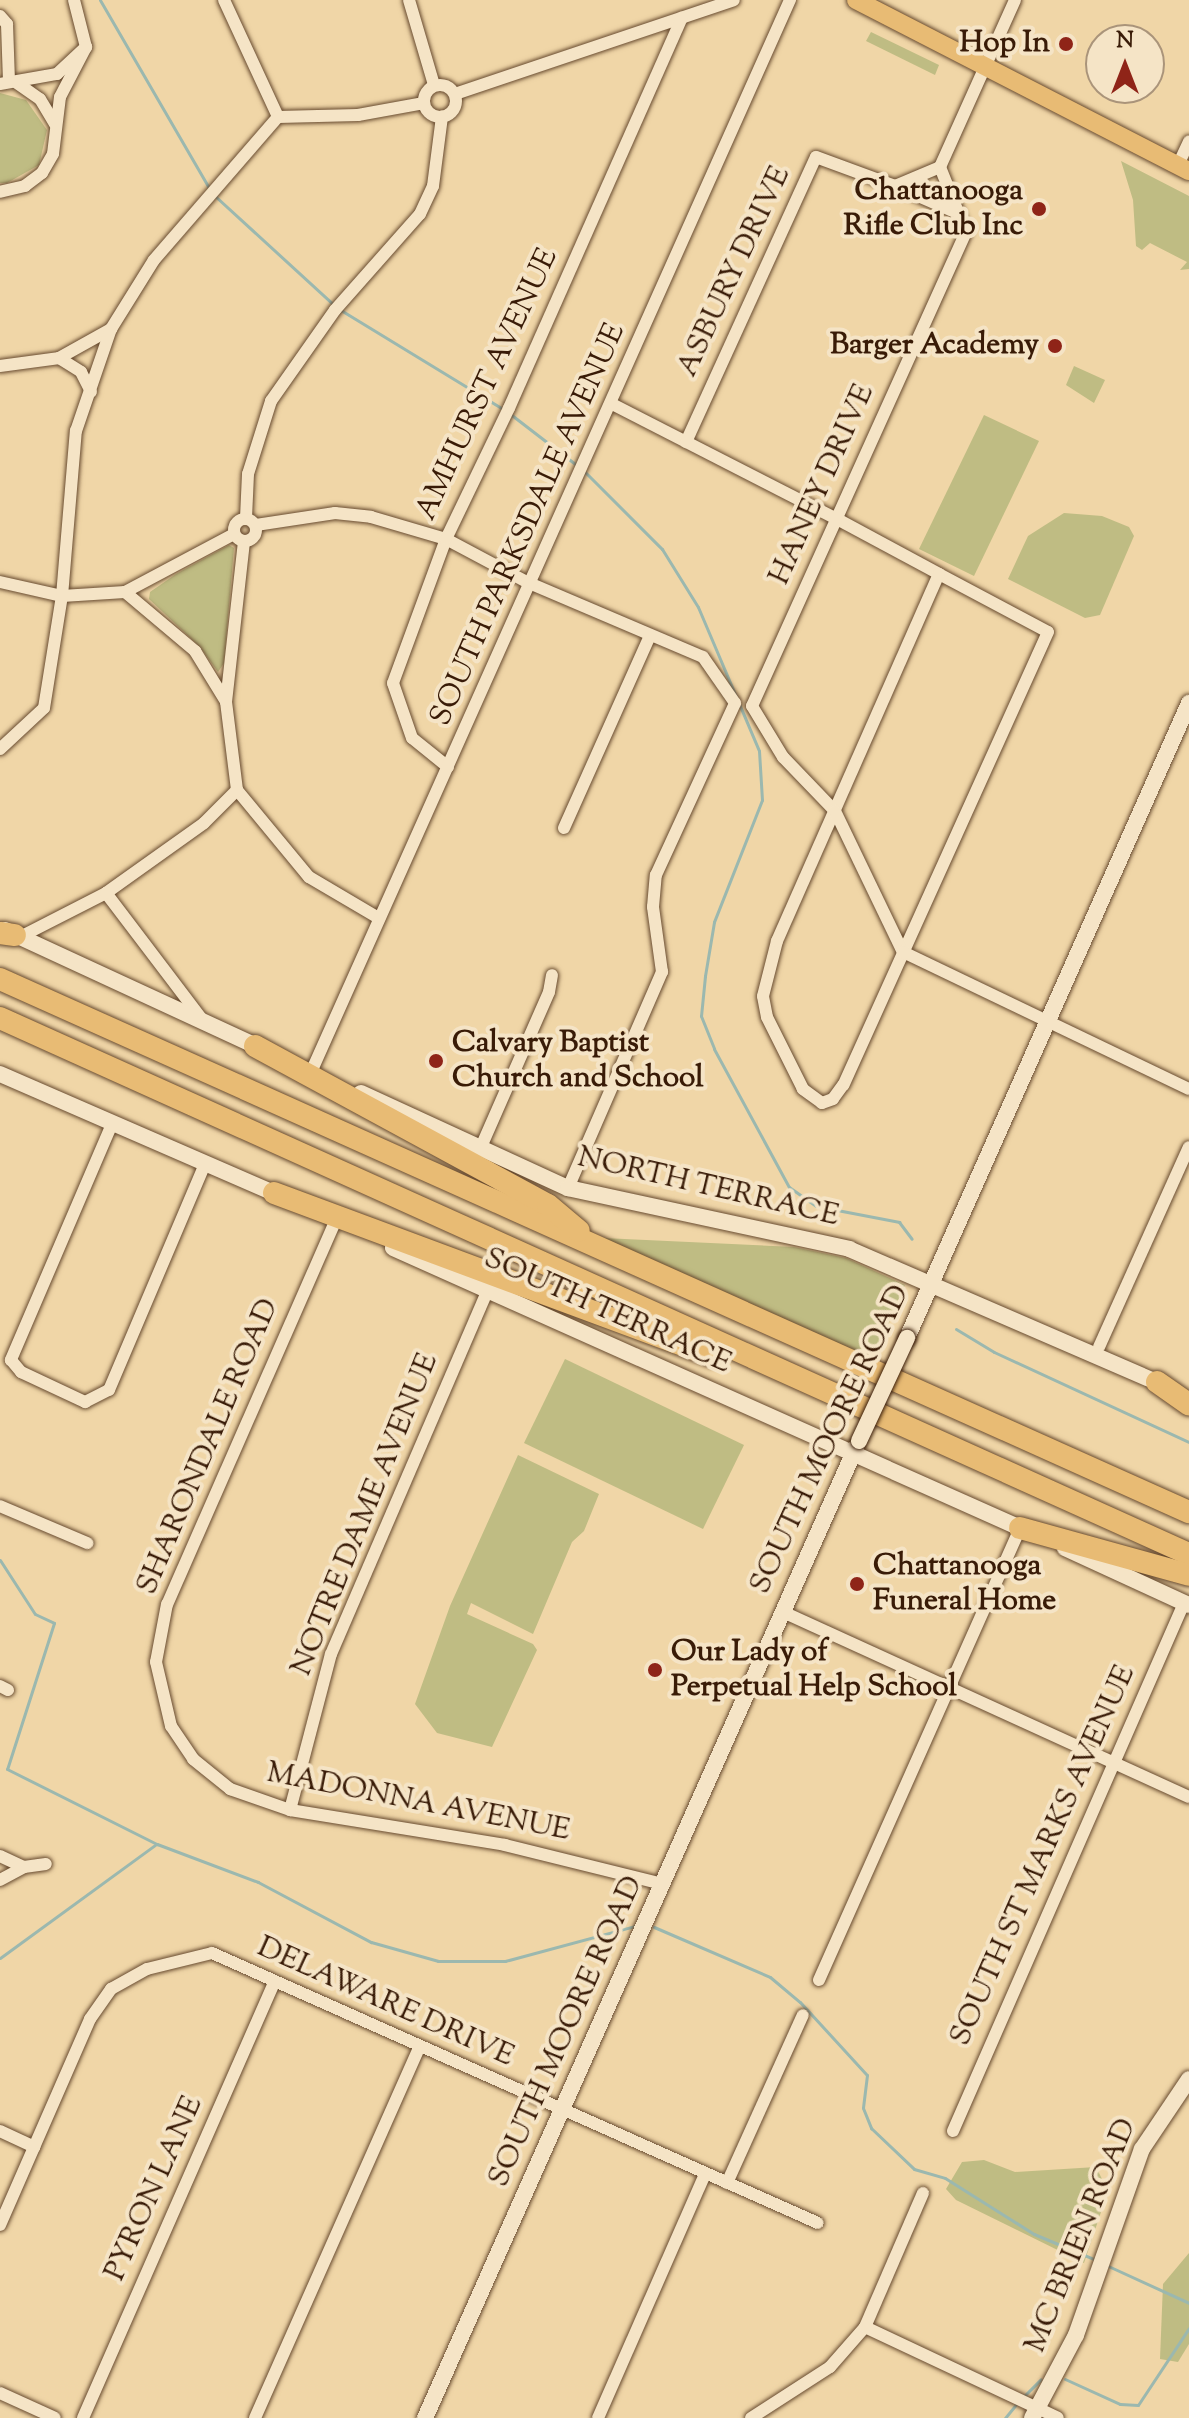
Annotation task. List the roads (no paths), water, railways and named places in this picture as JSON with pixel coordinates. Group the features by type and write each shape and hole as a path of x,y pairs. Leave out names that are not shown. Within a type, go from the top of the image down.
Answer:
{"highway":[{"path":"0,979 1189,1512"},
{"path":"0,1018 768,1367 1189,1554"},
{"path":"255,1046 548,1205 599,1247"},
{"path":"274,1193 741,1367 768,1367"},
{"path":"1157,1382 1189,1404"},
{"path":"1020,1528 1189,1575"}],"main road":[{"path":"856,0 1184,168"}],"street":[{"path":"0,192 25,186 42,173 53,154 60,97 86,47 74,0"},
{"path":"224,0 278,117"},
{"path":"409,0 434,85 424,103"},
{"path":"455,94 734,0"},
{"path":"895,186 940,167 1015,0"},
{"name":"SOUTH PARKSDALE AVENUE","path":"312,1070 527,582 614,405 788,1"},
{"path":"0,16 7,24 8,83"},
{"name":"AMHURST AVENUE","path":"448,767 412,738 393,683 446,539 507,413 682,18"},
{"path":"8,83 57,74 86,47"},
{"path":"8,83 40,99 57,127"},
{"path":"424,103 432,115 442,117 455,108 455,94 448,86 434,85"},
{"path":"0,749 44,708 62,596 68,477 76,431 111,329 154,260 278,117 358,115 424,103"},
{"path":"0,582 62,596 125,592 239,538 255,537 248,474 271,401 338,307 420,214 433,186 442,117"},
{"path":"1184,168 1189,141"},
{"name":"ASBURY DRIVE","path":"686,442 816,157 895,186"},
{"name":"HANEY DRIVE","path":"752,706 966,232 955,212 940,167"},
{"path":"895,186 955,212"},
{"path":"0,366 59,358 111,329"},
{"path":"59,358 81,372 91,392"},
{"path":"614,405 837,519 1048,632 843,1085 833,1099 812,1099 784,1052 763,996 777,941 939,574"},
{"path":"377,917 309,877 237,790 226,702 239,538 235,523 335,513 371,517 446,539 527,582 703,657 735,703 752,706 783,757 835,811 903,952 1048,1025 1189,1089"},
{"path":"125,592 195,651 226,702"},
{"path":"564,828 650,636"},
{"path":"568,1188 662,972 653,907 656,875 735,703"},
{"name":"SOUTH MOORE ROAD","path":"425,2418 855,1448 932,1286 1189,703"},
{"path":"9,933 106,893 204,823 237,790"},
{"path":"106,893 206,1025"},
{"name":"NORTH TERRACE","path":"9,933 568,1188 806,1237 932,1286 1189,1396"},
{"path":"481,1147 549,992 552,975"},
{"name":"SOUTH TERRACE","path":"0,1074 855,1448 1186,1604"},
{"path":"112,1124 11,1360 21,1372 85,1402 109,1390 205,1164"},
{"path":"1099,1347 1189,1147"},
{"name":"SHARONDALE ROAD","path":"162,1698 156,1662 167,1604 335,1222"},
{"name":"NOTRE DAME AVENUE","path":"290,1810 331,1654 488,1290"},
{"path":"0,1506 87,1543"},
{"path":"819,1980 1020,1528"},
{"name":"SOUTH ST MARKS AVENUE","path":"953,2131 1113,1762 1186,1604"},
{"path":"783,1612 1189,1797"},
{"name":"MADONNA AVENUE","path":"162,1698 171,1726 193,1759 230,1789 290,1810 505,1845 663,1884"},
{"path":"0,1856 24,1867"},
{"path":"0,1880 24,1867 46,1864"},
{"name":"DELAWARE DRIVE","path":"0,2225 90,2019 111,1989 147,1969 212,1953 419,2048 818,2223"},
{"name":"PYRON LANE","path":"83,2418 275,1981"},
{"path":"727,2183 803,2015"},
{"path":"255,2418 419,2048"},
{"name":"MC BRIEN ROAD","path":"1036,2414 1076,2335 1142,2149 1189,2079"},
{"path":"0,2131 34,2147"},
{"path":"598,2418 705,2174"},
{"path":"751,2418 830,2367 865,2327 923,2193"},
{"path":"865,2327 1036,2414 1058,2418"},
{"path":"0,2393 55,2418"}],"waterway":[{"path":"100,0 210,190"},
{"path":"215,196 333,304"},
{"path":"339,309 503,409"},
{"path":"509,413 579,467"},
{"path":"585,472 662,549 698,607 759,751 762,800 714,922 705,976 701,1016 714,1049 789,1187 816,1206 899,1222 912,1239"},
{"path":"956,1329 994,1352 1189,1442"},
{"path":"0,1560 35,1614 54,1623 7,1769 157,1844 258,1882 371,1942 438,1961 505,1961 635,1926"},
{"path":"0,1958 155,1845"},
{"path":"654,1927 770,1977 800,2002 867,2075 863,2108 871,2128 914,2169 945,2178 1034,2234 1096,2260"},
{"path":"1106,2265 1189,2303"},
{"path":"1065,2379 1120,2404 1138,2405 1189,2328"},
{"path":"1023,2397 1041,2379"},
{"path":"1005,2418 1018,2402"}],"place":[{"name":"Hop In","path":"1066,44"},
{"name":"Chattanooga Rifle Club Inc","path":"1039,209"},
{"name":"Barger Academy","path":"1055,346"},
{"name":"Calvary Baptist Church and School","path":"436,1061"},
{"name":"Chattanooga Funeral Home","path":"857,1584"},
{"name":"Our Lady of Perpetual Help School","path":"655,1670"}]}
